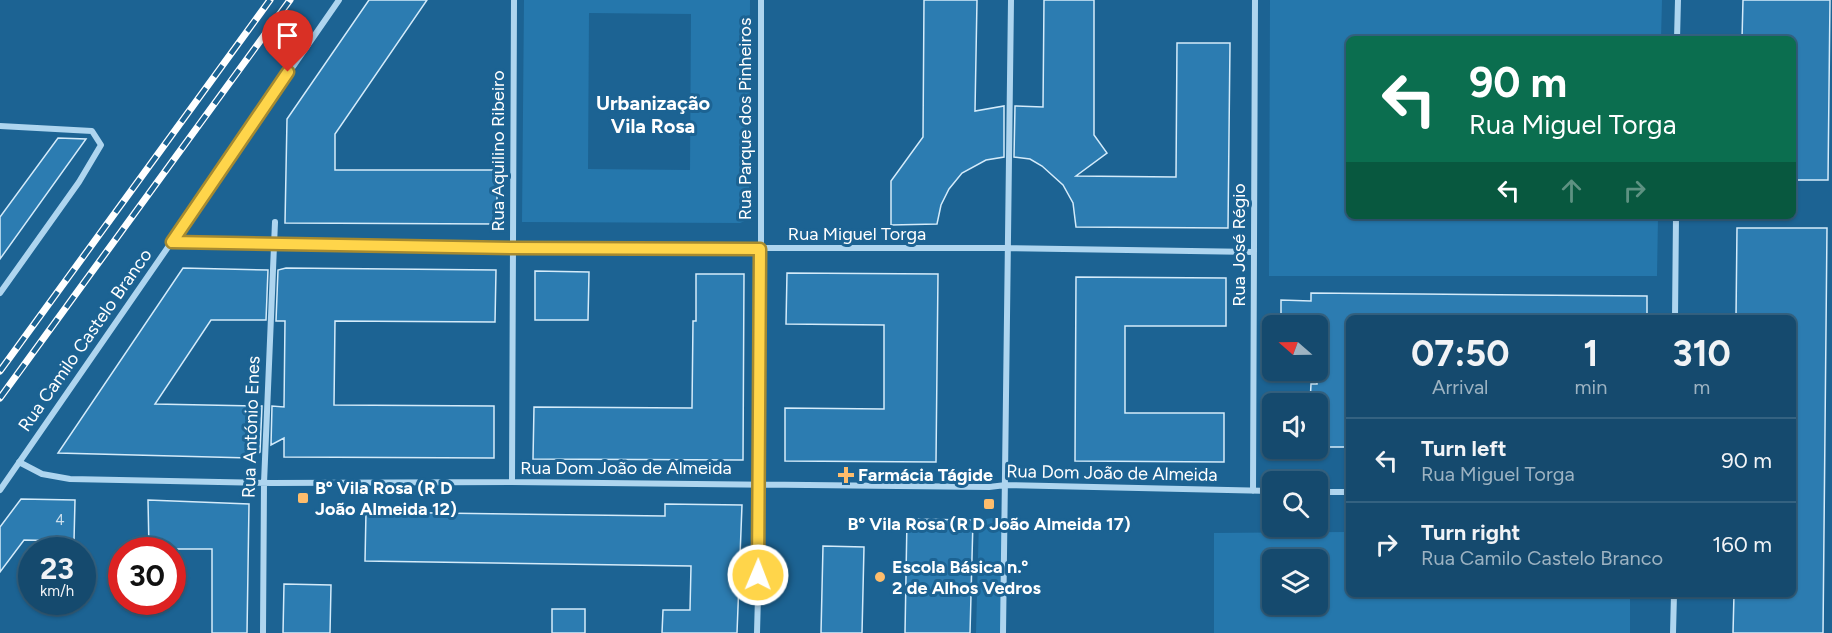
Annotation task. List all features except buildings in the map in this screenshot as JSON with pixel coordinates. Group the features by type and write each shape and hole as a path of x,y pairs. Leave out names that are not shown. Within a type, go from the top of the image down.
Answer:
{"street":[{"name":"Rua Camilo Castelo Branco","path":"0,490 339,0"},
{"name":"Rua Aquilino Ribeiro","path":"512,482 514,0"},
{"name":"Rua Parque dos Pinheiros","path":"758,633 761,484 761,0"},
{"path":"1004,633 1011,0"},
{"name":"Rua José Régio","path":"1253,491 1255,0"},
{"path":"1677,36 1678,0"},
{"path":"0,126 92,131 101,145 79,182 0,292"},
{"path":"1675,315 1676,219"},
{"name":"Rua António Enes","path":"263,633 264,483 272,245 275,222"},
{"name":"Rua Miguel Torga","path":"172,242 513,248 1008,248 1254,252"},
{"name":"Rua Dom João de Almeida","path":"19,462 54,478 264,483 1006,485 1262,491"},
{"path":"1328,492 1346,492"},
{"path":"1673,633 1674,597"}],"shaded area":[{"path":"524,0 750,0 749,215 747,220 740,223 522,222","holes":["589,13 691,14 690,170 588,169"]},
{"path":"1270,0 1662,0 1661,36 1346,36 1346,219 1658,219 1657,276 1269,276"},
{"path":"1005,516 1003,633 976,633 979,520"},
{"path":"1328,532 1346,532 1346,597 1630,597 1630,633 1214,633 1214,533 1262,533 1262,537 1328,537"}],"railway":[{"path":"0,371 270,0"},
{"path":"0,398 290,0"}],"place":[{"name":"Farmácia Tágide","path":"846,475"},
{"name":"Bº Vila Rosa (R D João Almeida 12)","path":"303,498"},
{"name":"Bº Vila Rosa (R D João Almeida 17)","path":"989,504"},
{"name":"Escola Básica n.º 2 de Alhos Vedros","path":"880,577"}],"district":[{"name":"Urbanização Vila Rosa","path":"653,114"}],"route":[{"path":"288,72 172,242 513,248 760,249 761,484 758,575"}]}
